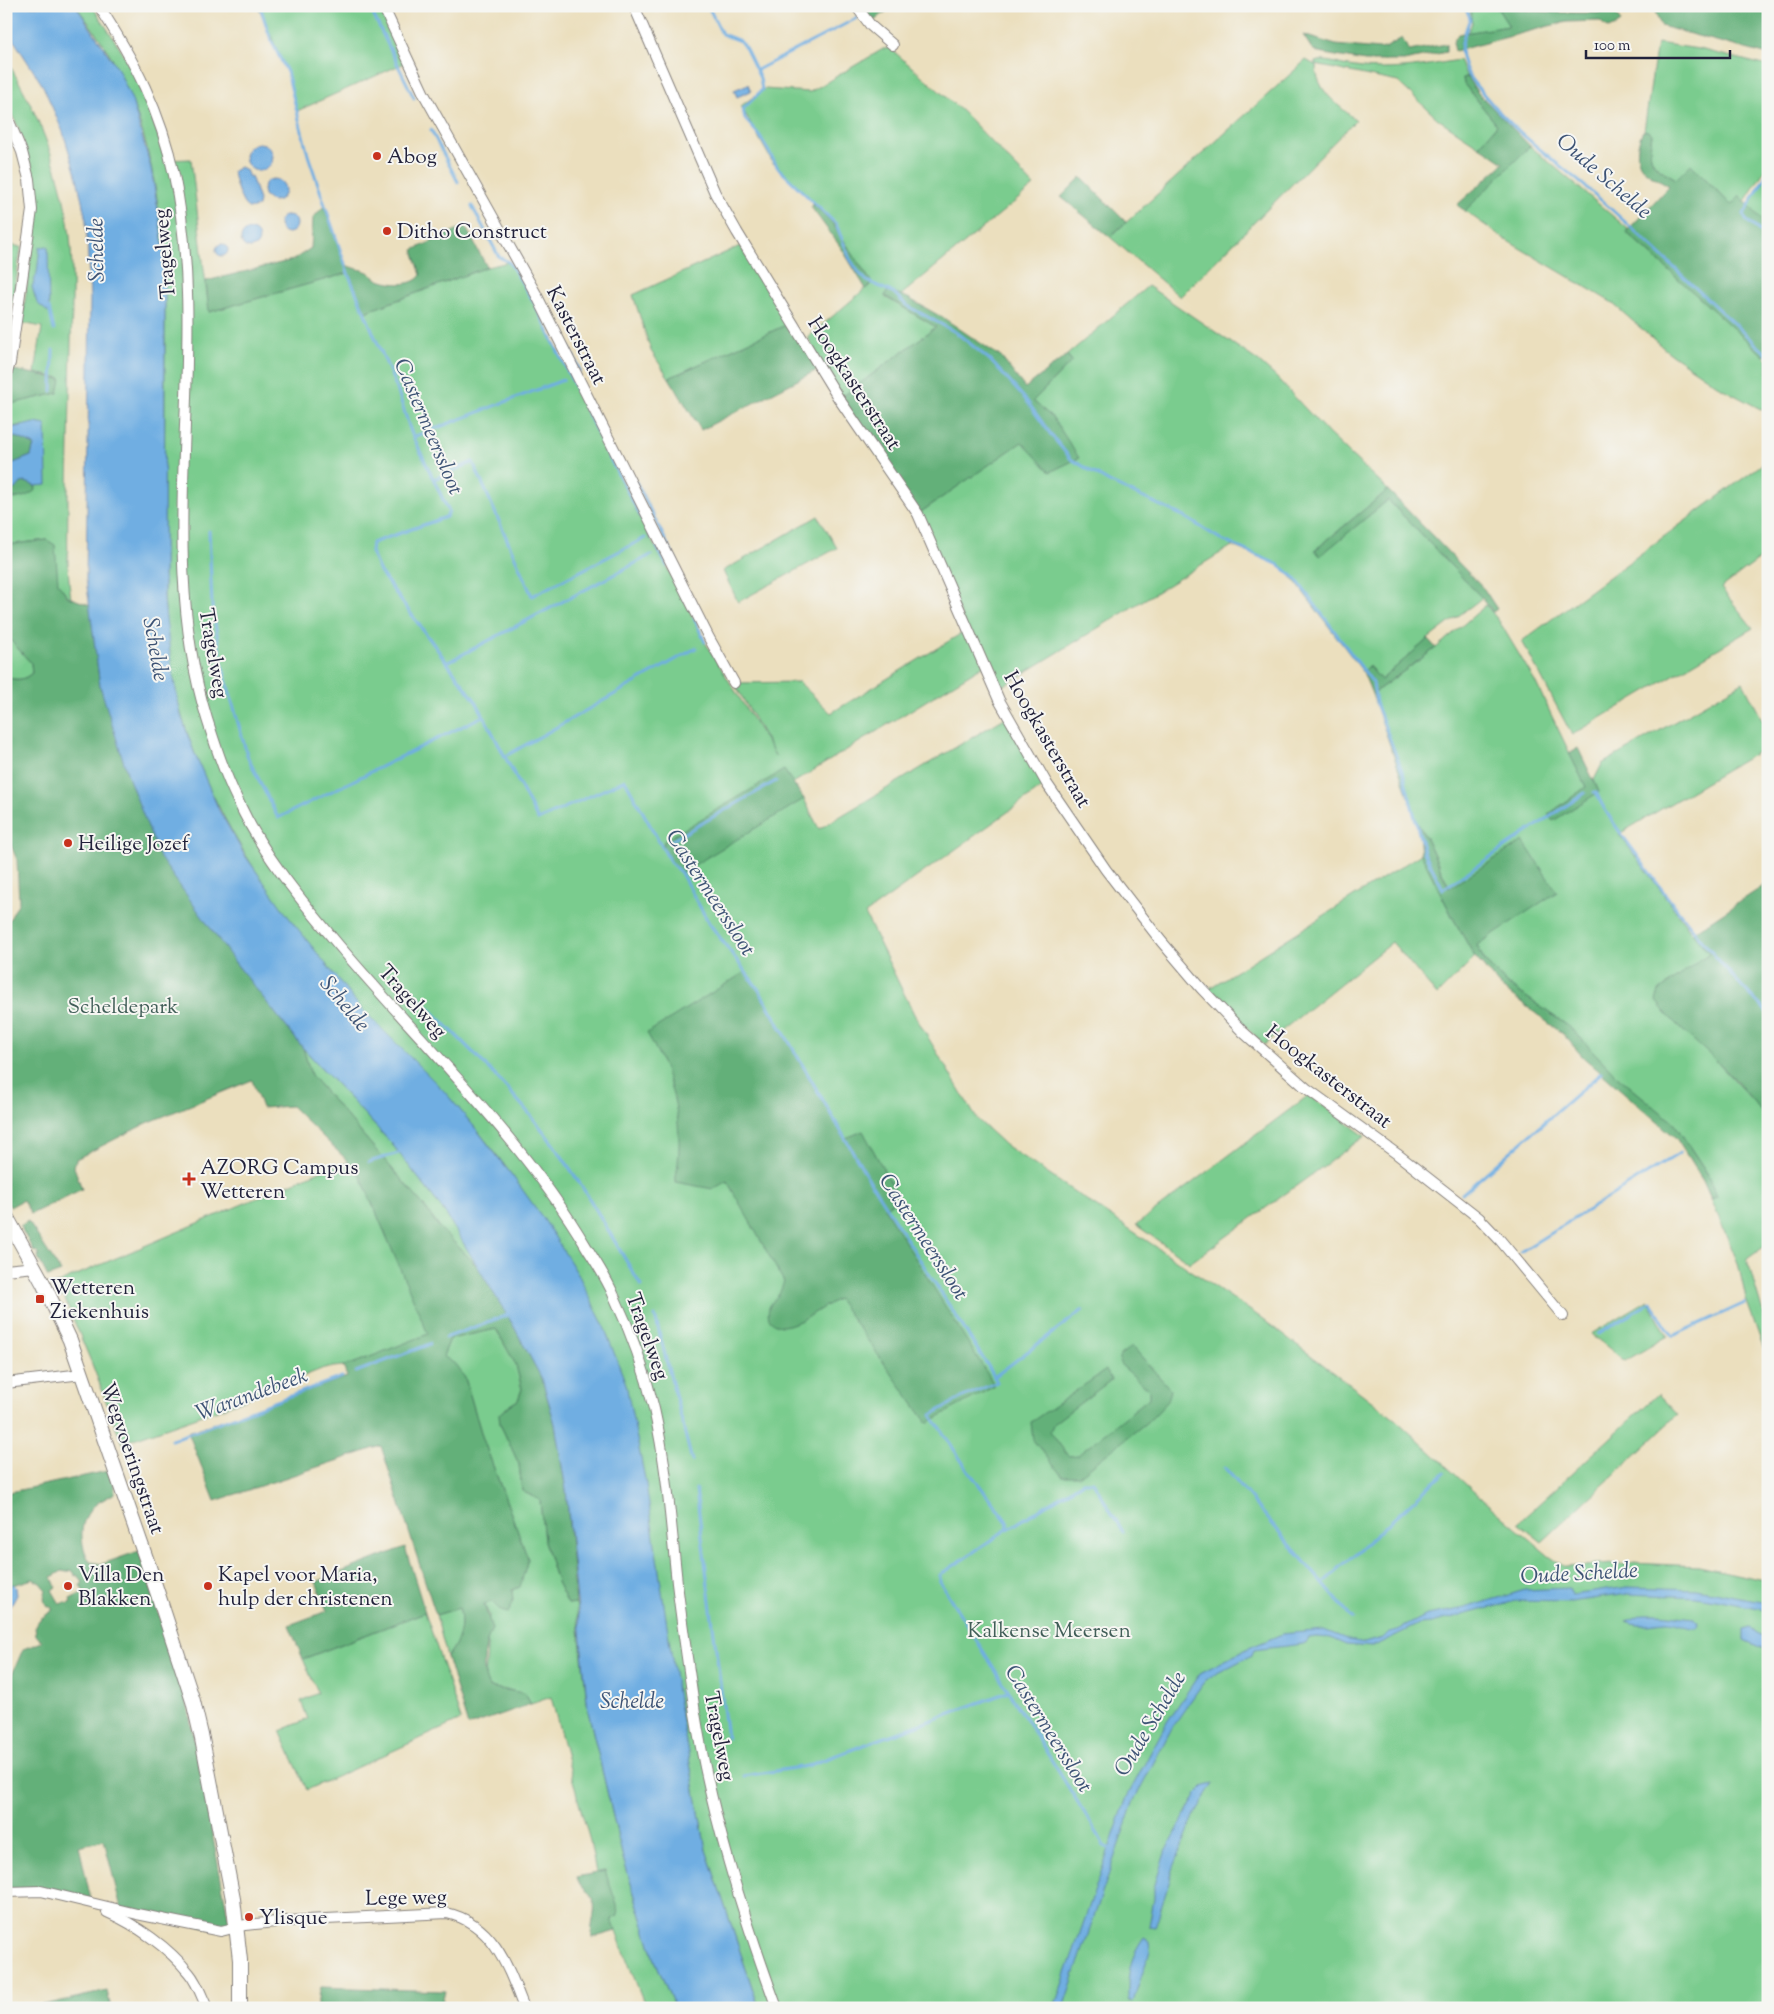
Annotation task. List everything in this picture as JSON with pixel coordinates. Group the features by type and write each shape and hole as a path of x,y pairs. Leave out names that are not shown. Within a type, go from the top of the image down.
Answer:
{"main road":[{"name":"Wegvoeringstraat","path":"6,1216 35,1267 70,1340 150,1567 193,1701 233,1899 240,1960 240,2008"}],"street":[{"name":"Tragelweg","path":"99,6 136,67 149,95 175,178 187,285 183,578 195,670 205,713 217,749 238,802 292,889 353,963 522,1152 563,1209 612,1291 641,1366 655,1417 666,1480 688,1662 707,1773 737,1890 777,2008"},
{"name":"Kasterstraat","path":"383,6 424,94 540,303 709,638 734,683"},
{"name":"Hoogkasterstraat","path":"634,6 715,193 839,399 918,514 998,700 1047,784 1106,870 1161,941 1201,988 1243,1032 1306,1088 1398,1154 1479,1218 1500,1240 1563,1316"},
{"path":"856,6 871,26 893,45"},
{"path":"6,114 22,152 29,179 32,210 10,363 6,375"},
{"path":"6,1270 35,1267"},
{"path":"6,1383 82,1374"},
{"path":"6,1892 41,1891 81,1900 121,1918 164,1948 190,1974 207,2008"},
{"name":"Lege weg","path":"81,1900 137,1914 221,1931 237,1927 286,1921 434,1913 462,1916 483,1931 495,1944 524,2008"}],"green space":[{"name":"Kalkense Meersen","path":"76,6 92,6 128,62 150,110 165,160 191,159 209,312 348,273 365,312 487,267 509,262 535,304 609,457 650,538 679,588 705,642 776,757 734,683 799,682 831,713 967,630 918,514 1023,441 1050,472 1053,418 1033,401 1072,361 1067,355 1148,286 1258,361 1276,377 1329,434 1388,490 1315,550 1320,555 1388,500 1482,598 1428,639 1381,680 1369,666 1363,672 1291,576 1277,564 1232,546 995,691 984,665 793,783 804,799 819,829 1008,716 1047,784 865,914 914,1014 977,1119 1005,1145 1257,1315 1361,1393 1396,1420 1484,1501 1549,1556 1565,1567 1630,1563 1699,1566 1768,1581 1768,2008 759,2008 706,1850 678,1699 514,1178 453,1102 359,1006 305,941 256,871 233,834 213,796 196,757 182,717 170,666 165,613 165,292 162,235 154,178 130,95 109,53"},
{"path":"258,6 383,6 409,61 297,111 287,72"},
{"path":"876,6 893,6 874,21 866,12"},
{"path":"1470,6 1496,6 1509,26 1467,33 1472,23"},
{"path":"1496,6 1542,12 1601,13 1597,6 1611,6 1621,22 1614,27 1607,28 1600,21 1567,22 1455,51 1453,42 1458,34 1509,26"},
{"path":"1653,6 1768,6 1768,55 1661,26"},
{"path":"1303,35 1336,45 1379,49 1385,48 1402,38 1409,51 1446,44 1446,52 1404,61 1365,61 1319,53 1312,49"},
{"path":"1657,43 1699,49 1768,66 1768,165 1745,201 1740,196 1731,205 1691,164 1676,179 1661,170 1653,162 1650,152 1652,134 1649,131 1644,131"},
{"path":"890,48 963,112 1034,186 901,295 888,290 885,297 936,327 839,399 821,368 808,337 872,283 831,221 773,163 741,106 764,89 810,92 883,49"},
{"path":"6,59 45,137 64,199 70,235 72,297 68,573 71,599 57,583 54,545 47,540 6,545 6,497 15,499 36,490 35,486 47,484 24,424 6,429 6,405 58,393 61,378 35,373 42,327 22,323 37,210 29,158 18,127 6,102"},
{"path":"1306,60 1315,65 1315,62 1323,61 1363,68 1391,69 1459,60 1467,77 1463,78 1464,84 1497,125 1479,146 1438,119 1398,82 1316,65 1320,82 1329,97 1356,120 1180,297 1110,237"},
{"path":"1467,77 1478,93 1530,146 1465,211 1457,205 1504,163 1479,146 1497,125 1464,84 1463,78"},
{"path":"1643,131 1649,131 1652,134 1651,157 1661,170 1676,179 1691,164 1731,205 1740,196 1768,226 1768,353 1764,356 1626,232 1669,186 1646,171 1639,162 1637,155 1638,146"},
{"path":"1530,146 1628,229 1626,232 1768,359 1768,413 1723,389 1667,351 1611,302 1506,240 1465,211"},
{"path":"1768,175 1768,226 1748,205"},
{"path":"1081,177 1126,222 1110,237 1061,197"},
{"path":"813,204 831,221 872,283 866,289 842,249 811,207"},
{"path":"324,206 345,265 368,272 382,281 400,284 417,279 421,275 413,250 465,226 487,267 365,312 348,273 209,312 206,281 293,260 311,248 313,218"},
{"path":"6,244 21,247 13,303 6,304"},
{"path":"740,246 788,324 669,378 651,351 633,295"},
{"path":"888,290 908,298 945,319 1001,357 1025,388 1067,355 1072,361 1033,401 1053,418 1079,458 1050,472 1022,442 918,514 839,399 936,327 885,296"},
{"path":"788,324 821,368 701,430 669,378"},
{"path":"14,370 61,379 58,393 6,405 6,384 11,380"},
{"path":"6,436 19,438 34,444 31,456 11,464 6,461"},
{"path":"1768,460 1768,553 1721,588 1753,628 1572,735 1522,641"},
{"path":"26,482 35,486 36,490 22,497 6,497 6,487 12,490 21,483"},
{"path":"1388,490 1484,589 1497,609 1493,612 1482,598 1388,500 1320,556 1315,550"},
{"path":"818,516 837,548 738,602 723,571"},
{"name":"Scheldepark","path":"47,540 55,545 58,583 68,597 90,605 100,687 234,961 303,1048 311,1075 420,1201 439,1227 481,1270 542,1379 555,1424 566,1490 576,1603 568,1604 557,1582 544,1541 540,1500 522,1491 519,1464 500,1424 499,1414 518,1400 522,1389 516,1365 496,1329 450,1339 443,1356 455,1364 465,1378 483,1439 528,1559 520,1587 512,1590 513,1603 508,1613 501,1611 492,1602 484,1604 492,1629 484,1658 486,1681 489,1687 524,1693 531,1704 468,1726 447,1657 455,1646 461,1628 459,1608 436,1615 381,1446 215,1501 188,1432 347,1377 343,1366 428,1334 361,1177 349,1162 291,1106 262,1108 252,1080 147,1123 76,1159 74,1167 82,1189 31,1214 23,1200 10,1207 6,1201 6,926 19,902 17,860 6,833 6,677 20,679 32,673 31,663 6,635 6,545"},
{"path":"1486,605 1499,621 1535,681 1586,787 1549,814 1599,792 1594,780 1602,764 1743,682 1768,731 1768,746 1619,834 1692,933 1710,953 1659,991 1715,1060 1756,1104 1768,1120 1768,1244 1747,1259 1768,1330 1768,1374 1767,1358 1746,1299 1738,1263 1711,1199 1717,1197 1707,1173 1674,1123 1616,1076 1571,1028 1506,983 1484,960 1418,824 1372,694 1436,648"},
{"path":"6,635 31,663 32,673 26,677 14,679 6,677"},
{"path":"1428,639 1436,648 1372,694 1363,672 1369,666 1381,680"},
{"path":"1578,748 1599,792 1553,821 1548,815 1586,787 1569,753"},
{"path":"784,770 804,799 681,873 671,863 662,848 664,841"},
{"path":"1418,824 1449,888 1523,841 1557,892 1477,945 1484,960 1506,983 1571,1028 1616,1075 1674,1123 1707,1173 1717,1197 1711,1199 1703,1181 1676,1138 1583,1057 1563,1034 1502,988 1475,957 1421,854"},
{"path":"1421,854 1475,957 1437,995 1392,942 1264,1045 1208,989"},
{"path":"1768,883 1768,1120 1735,1080 1676,1024 1656,1001 1659,991 1709,953 1692,933"},
{"path":"745,972 759,990 846,1138 863,1131 899,1198 884,1208 995,1386 927,1423 838,1299 790,1325 775,1324 769,1319 769,1308 780,1293 784,1282 727,1181 713,1189 675,1182 679,1143 675,1105 671,1086 664,1068 647,1033"},
{"path":"303,1048 392,1144 444,1211 481,1270 439,1227 420,1201 311,1075"},
{"path":"1309,1095 1365,1136 1190,1263 1136,1225"},
{"path":"349,1162 361,1177 429,1334 352,1365 324,1368 226,1407 122,1443 64,1297 58,1297 53,1285 322,1170"},
{"path":"28,1221 61,1272 48,1277 38,1258 39,1256 36,1251 34,1252 20,1226"},
{"path":"1648,1300 1668,1336 1625,1361 1591,1334"},
{"path":"496,1329 516,1365 522,1389 518,1400 510,1405 500,1424 519,1464 522,1491 540,1500 544,1541 557,1582 568,1604 576,1603 588,1711 623,1858 655,1960 675,2008 646,2008 611,1919 604,1871 596,1873 590,1841 551,1697 531,1704 527,1697 510,1690 498,1690 489,1687 485,1680 489,1615 484,1604 492,1602 501,1611 513,1603 512,1590 528,1559 483,1439 465,1378 443,1356 450,1339"},
{"path":"1132,1346 1171,1390 1168,1401 1152,1418 1079,1476 1062,1476 1033,1440 1031,1422 1106,1370 1111,1380 1054,1423 1050,1431 1068,1456 1078,1455 1149,1398 1149,1390 1120,1364 1120,1355"},
{"path":"1658,1394 1678,1415 1542,1542 1518,1523"},
{"path":"112,1470 115,1493 95,1505 89,1511 82,1532 84,1548 90,1562 102,1564 139,1551 187,1703 230,1926 211,1928 121,1908 104,1840 79,1846 91,1900 6,1888 6,1683 11,1677 23,1649 42,1642 36,1635 35,1626 40,1619 52,1611 52,1608 44,1601 46,1590 33,1579 6,1587 6,1493","holes":["72,1570 76,1576 78,1575 83,1583 80,1585 84,1592 70,1599 71,1602 60,1604 52,1590 56,1587 52,1577 62,1571"]},
{"path":"405,1547 425,1612 303,1659 289,1625 327,1611 316,1582"},
{"path":"459,1608 460,1634 447,1657 436,1615"},
{"path":"425,1612 461,1720 307,1790 280,1731 308,1719 301,1701 318,1693 303,1659"},
{"path":"605,1871 617,1905 618,1916 612,1919 616,1931 592,1938 594,1902 577,1877"},
{"path":"321,1987 445,1991 441,2008 316,2008"},
{"path":"107,1991 111,2008 39,2006"}],"water":[{"name":"Schelde","path":"6,6 76,6 118,69 132,100 151,168 164,254 164,601 172,670 181,715 194,752 219,810 244,854 287,915 360,1007 444,1091 477,1130 545,1221 579,1276 603,1324 626,1384 646,1484 678,1699 706,1850 759,2008 675,2008 655,1960 623,1858 588,1711 566,1490 555,1424 542,1379 513,1325 444,1211 392,1144 303,1048 234,961 160,858 129,779 100,686 86,579 90,298 86,220 77,178 63,132 43,86 6,28"},
{"path":"748,84 751,91 737,97 734,90"},
{"path":"259,143 269,147 273,157 269,167 259,171 249,167 245,157 249,147"},
{"path":"240,167 246,170 249,177 251,176 259,200 258,206 254,208 247,207 242,201 234,179 233,171"},
{"path":"274,179 282,182 285,190 282,198 274,201 266,198 263,190 266,182"},
{"path":"288,215 296,220 297,224 292,232 288,233 280,228 279,224 284,216"},
{"path":"250,230 258,235 259,239 254,247 250,248 242,243 241,239 246,231"},
{"path":"220,244 224,244 228,250 224,256 220,256 216,252 216,248"},
{"path":"48,246 49,313 37,303 32,287 37,273 40,247"},
{"path":"35,423 46,425 47,485 35,486 26,482 21,483 12,490 6,487 6,461 11,464 31,456 34,445 19,438 6,436 6,429"},
{"path":"13,1584 16,1587 17,1595 11,1606 6,1607 6,1587"},
{"path":"1628,1587 1697,1589 1762,1601 1768,1605 1768,1614 1759,1608 1697,1597 1628,1594 1571,1602 1516,1601 1432,1623 1419,1624 1372,1647 1346,1645 1330,1638 1316,1637 1309,1638 1303,1644 1254,1650 1252,1655 1206,1679 1173,1726 1134,1800 1063,2008 1054,2008 1127,1797 1167,1722 1200,1673 1249,1648 1282,1634 1324,1630 1349,1640 1365,1643 1383,1638 1389,1632 1398,1630 1427,1615 1461,1609 1525,1590 1569,1588 1572,1595"},
{"path":"1643,1614 1694,1618 1698,1624 1696,1628 1692,1628 1669,1622 1641,1624 1626,1621"},
{"path":"1750,1628 1768,1638 1768,1651 1744,1640 1744,1630"},
{"path":"1214,1783 1195,1814 1174,1867 1155,1927 1149,1926 1154,1888 1165,1853 1197,1793 1205,1785"},
{"path":"1144,1938 1149,1941 1150,1951 1133,2001 1128,2000 1130,1968"}],"waterway":[{"name":"Castermeerssloot","path":"260,6 271,40 287,72 308,155 348,273 397,389 411,432 449,512 446,517 372,543 371,552 380,572 477,703 538,820 625,780 671,863 681,873 709,923 759,990 874,1188 988,1366 997,1382 963,1397 931,1415 967,1469 1008,1523 1007,1529 940,1575 940,1582 1104,1846 1113,1850"},
{"path":"369,6 414,98"},
{"path":"708,6 722,34 740,41 746,49 760,78 762,90 743,109 745,119 760,136 778,168 836,224 850,259 867,281 894,293 906,305 957,333 990,360 1026,400 1071,459 1109,482 1183,516 1222,540 1279,565 1295,578 1373,683 1376,703 1404,776 1424,852 1443,889 1585,793"},
{"name":"Oude Schelde","path":"1465,6 1470,18 1462,41 1462,59 1469,76 1477,86 1512,125 1601,200 1768,355"},
{"path":"757,70 857,18"},
{"path":"431,130 458,182"},
{"path":"1768,172 1744,214 1746,220 1768,238"},
{"path":"472,206 499,257 509,262 535,304 609,457 652,538"},
{"path":"49,308 54,330"},
{"path":"561,331 580,371"},
{"path":"52,391 53,350"},
{"path":"413,437 563,380"},
{"path":"434,479 473,462 532,596 645,538"},
{"path":"636,482 676,561"},
{"path":"209,531 212,606 223,669 248,758 278,818 483,716"},
{"path":"657,547 667,566"},
{"path":"448,662 651,555"},
{"path":"694,618 705,642"},
{"path":"504,757 696,648"},
{"path":"669,842 776,781"},
{"path":"1594,792 1596,792 1616,826 1684,919 1716,958 1768,1013"},
{"path":"416,995 498,1079 558,1150 583,1188 641,1286"},
{"path":"1462,1194 1601,1073"},
{"path":"369,1162 402,1152"},
{"path":"1520,1252 1680,1153"},
{"path":"1598,1334 1651,1302 1673,1336 1745,1303"},
{"path":"994,1377 1083,1310"},
{"name":"Warandebeek","path":"445,1338 510,1314"},
{"path":"655,1316 692,1461"},
{"name":"Warandebeek","path":"356,1372 430,1344"},
{"name":"Warandebeek","path":"171,1440 342,1377"},
{"path":"1225,1468 1353,1619"},
{"path":"1323,1583 1445,1472"},
{"path":"1008,1529 1083,1482 1093,1482 1123,1532"},
{"path":"696,1489 727,1738"},
{"path":"744,1776 807,1766 1008,1692"}],"place":[{"name":"Abog","path":"377,156"},
{"name":"Ditho Construct","path":"387,231"},
{"name":"Heilige Jozef","path":"68,843"},
{"name":"AZORG Campus Wetteren","path":"189,1179"},
{"name":"Wetteren Ziekenhuis","path":"40,1299"},
{"name":"Villa Den Blakken","path":"68,1586"},
{"name":"Kapel voor Maria, hulp der christenen","path":"208,1586"},
{"name":"Ylisque","path":"249,1917"}]}
